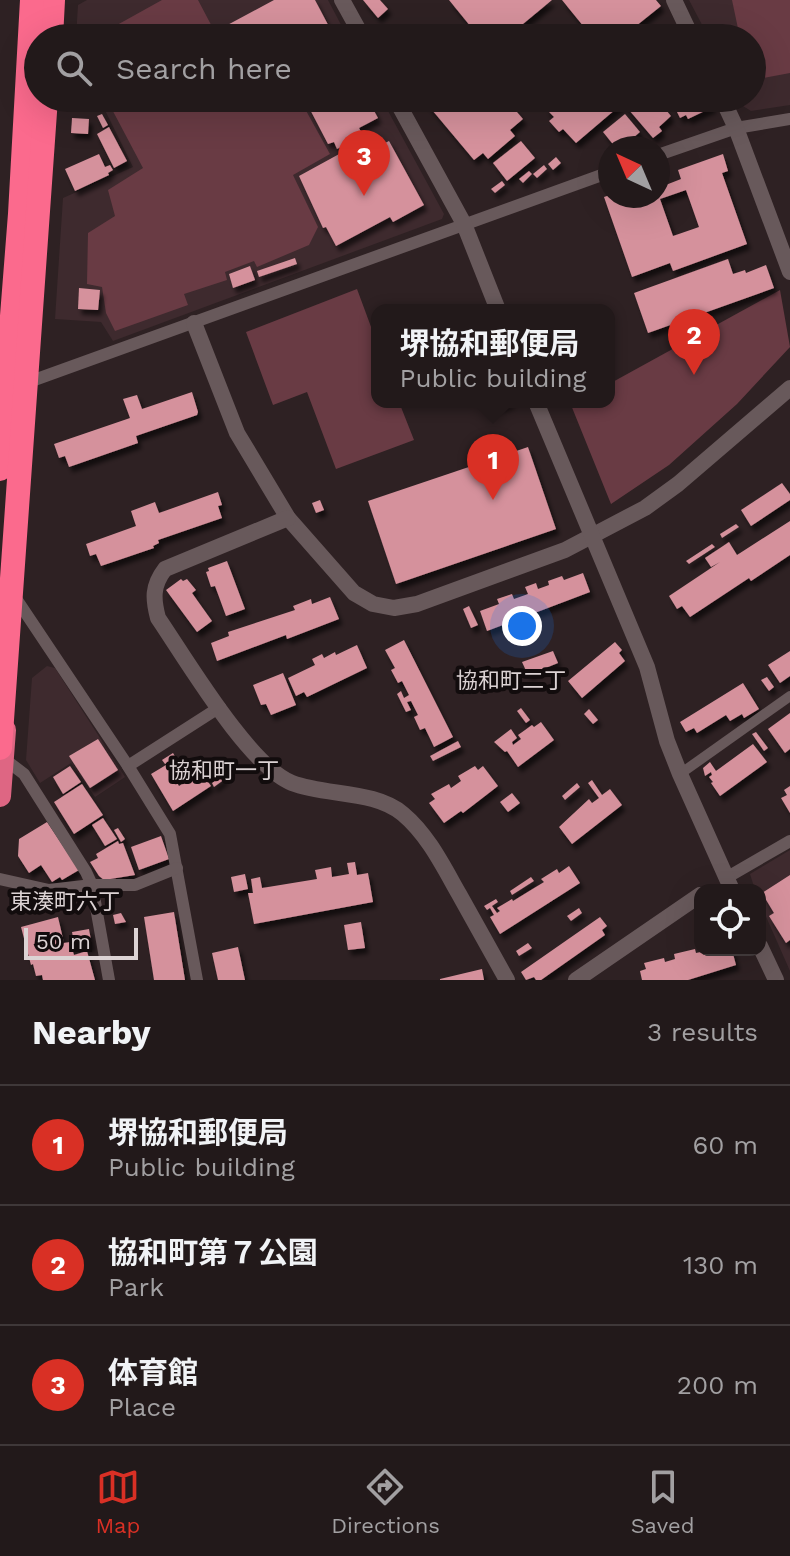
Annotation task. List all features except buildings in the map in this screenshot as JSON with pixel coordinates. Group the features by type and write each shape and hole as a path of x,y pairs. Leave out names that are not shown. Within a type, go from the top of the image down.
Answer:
{"highway":[{"path":"29,24 31,0"},
{"path":"30,24 31,0"},
{"path":"54,24 55,0"},
{"path":"0,400 24,89"},
{"path":"0,469 25,112"},
{"path":"1,753 15,597 47,112"},
{"path":"0,796 47,112"}],"street":[{"path":"342,0 355,24"},
{"path":"674,0 685,24"},
{"path":"403,112 464,224 496,304"},
{"path":"729,112 790,272"},
{"path":"670,151 736,128 790,119"},
{"path":"0,392 598,176"},
{"path":"194,323 237,433 288,518 354,593 373,604 394,608 417,604 565,550 645,508 678,484 790,388"},
{"path":"539,408 647,667 667,741 680,774 729,884 790,841"},
{"path":"288,518 165,569 154,588 153,601 158,618 243,739 283,778 306,787 364,797 401,812 436,853 507,980"},
{"path":"15,597 170,834 197,980"},
{"path":"680,774 790,696"},
{"path":"128,766 220,707"},
{"path":"1,753 24,774 86,872 92,885 109,980"},
{"path":"0,879 49,890 92,885 135,885 177,868"},
{"path":"576,980 694,899"},
{"path":"765,956 776,980"}],"shaded area":[{"path":"87,0 328,0 341,24 77,24 78,5"},
{"path":"162,0 198,0 211,24 119,24"},
{"path":"689,0 790,0 790,105 766,109 766,24 702,24"},
{"path":"732,0 790,0 790,73 766,77 766,24 737,24"},
{"path":"106,112 389,112 444,214 442,219 113,341 101,322 55,319 63,198 133,167"},
{"path":"113,112 307,112 330,154 293,175 318,227 309,245 257,267 254,261 225,272 227,280 184,294 188,305 115,331 106,313 102,287 87,284 88,233 115,216 108,190 143,168"},
{"path":"357,289 371,327 371,408 401,408 414,440 336,469 307,392 273,405 246,332"},
{"path":"780,290 790,347 737,404 669,465 611,504 572,408 615,408 615,381"},
{"path":"47,666 55,668 125,777 95,797 71,763 40,783 26,760 32,678"},
{"path":"790,850 790,971 766,917 766,884 753,884 750,874"}],"place":[{"name":"体育館","path":"364,196"},
{"name":"協和町第７公園","path":"694,375"},
{"name":"堺協和郵便局","path":"493,500"}],"district":[{"name":"協和町二丁","path":"511,680"},
{"name":"協和町一丁","path":"224,770"},
{"name":"東湊町六丁","path":"65,901"}]}
